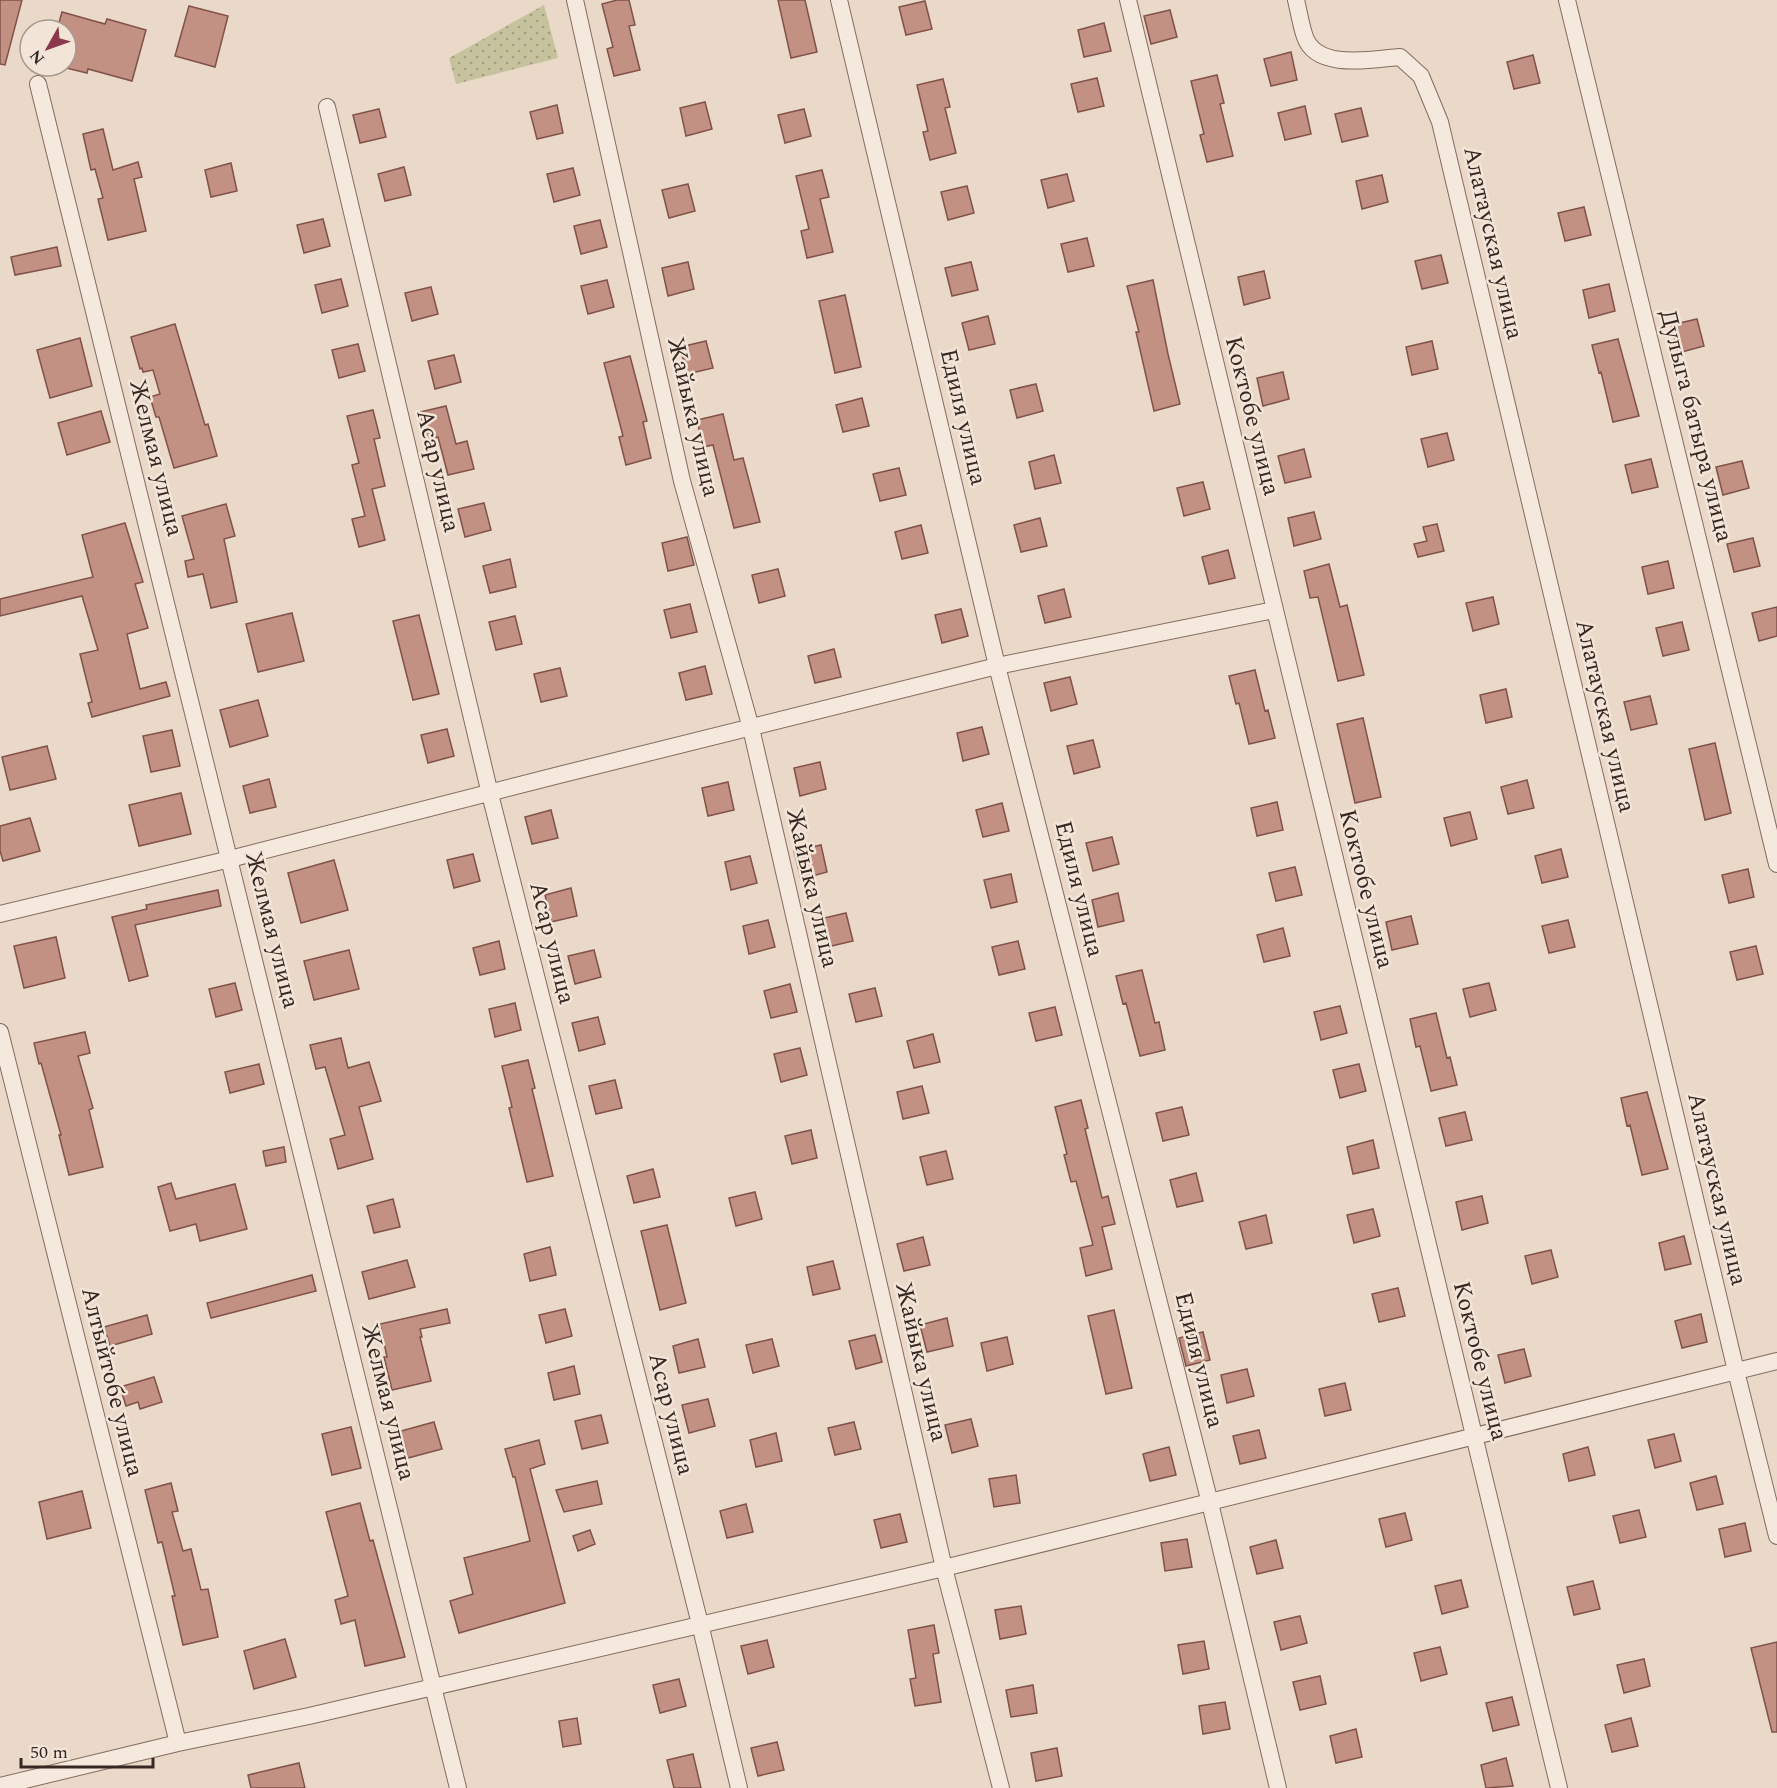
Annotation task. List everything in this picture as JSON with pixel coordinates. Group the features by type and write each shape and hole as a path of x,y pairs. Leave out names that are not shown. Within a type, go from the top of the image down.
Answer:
{"street":[{"name":"Жайыка улица","path":"575,0 682,481 751,728 944,1568 1001,1788"},
{"name":"Едиля улица","path":"840,0 997,666 1210,1503 1278,1788"},
{"name":"Коктобе улица","path":"1128,0 1559,1788"},
{"name":"Алатауская улица","path":"1296,0 1305,39 1313,50 1327,58 1343,60 1400,57 1421,76 1440,122 1777,1536"},
{"name":"Дулыга батыра улица","path":"1567,0 1777,864"},
{"name":"Желмая улица","path":"39,84 458,1788"},
{"name":"Асар улица","path":"327,107 490,794 700,1624 739,1788"},
{"path":"0,914 230,859 997,666 1274,610"},
{"name":"Алтыйтобе улица","path":"0,1032 178,1743"},
{"path":"0,1786 178,1743 309,1716 944,1568 1777,1361"}],"shaded area":[{"path":"544,5 558,58 456,84 449,58"}],"building":[{"path":"0,0 22,0 5,65 0,64"},
{"path":"629,0 635,25 629,26 640,70 614,76 607,49 613,47 602,4"},
{"path":"778,0 805,0 817,52 791,58"},
{"path":"925,1 932,29 906,35 899,7"},
{"path":"189,6 228,16 215,67 175,56"},
{"path":"1170,10 1177,37 1151,44 1144,16"},
{"path":"62,12 105,24 107,19 146,30 132,81 88,69 87,73 78,71 78,18 60,18"},
{"path":"1104,23 1111,51 1084,57 1078,30"},
{"path":"1291,52 1297,80 1271,86 1264,59"},
{"path":"1533,55 1540,83 1514,89 1507,62"},
{"path":"1217,75 1224,103 1220,104 1233,156 1207,162 1200,135 1204,134 1191,81"},
{"path":"1097,78 1104,106 1078,112 1071,84"},
{"path":"943,79 950,107 945,108 956,153 930,160 923,132 928,131 917,85"},
{"path":"705,102 712,129 686,136 680,108"},
{"path":"557,105 563,133 537,139 530,112"},
{"path":"1305,106 1311,134 1285,140 1278,113"},
{"path":"1361,108 1368,136 1342,142 1335,114"},
{"path":"379,109 386,137 360,143 353,115"},
{"path":"804,109 811,136 785,143 778,115"},
{"path":"103,129 113,170 138,162 142,177 134,179 146,231 108,240 98,199 103,198 95,169 91,170 83,134"},
{"path":"231,163 237,191 211,197 205,170"},
{"path":"404,167 411,195 385,201 378,174"},
{"path":"573,168 580,195 554,202 547,174"},
{"path":"822,170 829,197 820,199 833,252 807,258 801,231 809,229 796,176"},
{"path":"1067,174 1074,201 1048,208 1041,180"},
{"path":"1382,175 1388,202 1362,209 1356,181"},
{"path":"688,184 695,211 669,218 662,190"},
{"path":"967,186 974,213 948,220 941,192"},
{"path":"1584,207 1591,235 1565,241 1558,213"},
{"path":"323,219 330,246 304,253 297,225"},
{"path":"600,220 607,247 581,254 574,226"},
{"path":"1087,238 1094,266 1068,272 1061,244"},
{"path":"57,247 61,266 15,275 11,257"},
{"path":"1441,255 1448,283 1422,289 1415,261"},
{"path":"688,262 694,289 668,296 662,268"},
{"path":"971,262 978,290 952,296 945,268"},
{"path":"1264,271 1270,298 1244,305 1238,277"},
{"path":"341,279 348,306 322,313 315,285"},
{"path":"607,280 614,307 588,314 581,286"},
{"path":"1153,280 1180,404 1154,411 1136,332 1139,332 1127,286"},
{"path":"1609,284 1615,311 1589,318 1583,290"},
{"path":"431,287 438,314 412,321 405,293"},
{"path":"845,295 861,367 835,373 819,301"},
{"path":"988,316 995,344 969,350 962,323"},
{"path":"1697,319 1704,346 1678,353 1671,325"},
{"path":"175,324 205,425 208,424 217,456 174,468 159,417 156,417 150,397 160,394 153,370 143,372 142,368 140,369 131,337"},
{"path":"80,338 92,386 50,398 37,350"},
{"path":"1618,339 1639,416 1613,422 1592,345"},
{"path":"706,341 713,368 687,374 680,347"},
{"path":"1432,341 1438,369 1412,375 1406,347"},
{"path":"358,344 365,371 339,378 332,350"},
{"path":"454,355 461,382 435,389 428,361"},
{"path":"630,356 647,421 643,422 651,458 626,465 619,437 623,436 604,363"},
{"path":"1283,372 1289,399 1263,406 1257,378"},
{"path":"1036,384 1043,411 1017,418 1010,390"},
{"path":"862,398 869,426 843,432 836,405"},
{"path":"446,406 456,444 467,441 474,469 448,475 438,437 427,440 420,412"},
{"path":"373,410 380,438 374,439 385,486 372,489 385,540 359,547 352,519 365,516 352,465 359,463 347,416"},
{"path":"101,411 110,442 67,455 58,423"},
{"path":"723,414 734,460 743,458 760,522 734,528 713,445 703,447 697,420"},
{"path":"1447,433 1454,460 1428,467 1421,439"},
{"path":"1304,449 1311,477 1285,483 1278,456"},
{"path":"1054,455 1061,483 1035,489 1029,462"},
{"path":"1651,459 1658,487 1632,493 1625,465"},
{"path":"1742,461 1749,488 1723,495 1716,467"},
{"path":"899,468 906,495 880,501 873,474"},
{"path":"1203,482 1210,509 1184,516 1177,488"},
{"path":"484,503 491,530 465,537 458,509"},
{"path":"226,504 235,536 224,539 237,602 211,608 203,574 188,577 185,561 194,559 182,516"},
{"path":"1314,512 1321,539 1294,546 1288,518"},
{"path":"1040,518 1047,546 1021,552 1014,525"},
{"path":"125,523 143,582 135,584 148,628 127,634 140,689 166,682 170,696 92,717 88,703 92,702 80,654 98,650 82,596 0,616 0,599 93,577 82,535"},
{"path":"1437,524 1444,551 1418,557 1414,544 1427,541 1423,527"},
{"path":"921,525 928,553 902,559 895,532"},
{"path":"687,537 694,565 668,571 662,543"},
{"path":"1753,538 1760,566 1734,572 1727,544"},
{"path":"1228,550 1235,578 1209,584 1202,557"},
{"path":"510,559 516,587 490,593 483,566"},
{"path":"1668,561 1674,588 1648,594 1642,567"},
{"path":"1329,564 1340,607 1347,605 1364,675 1338,681 1318,597 1310,598 1304,571"},
{"path":"778,569 785,596 759,603 752,575"},
{"path":"1064,589 1071,617 1045,623 1038,596"},
{"path":"1493,597 1499,624 1473,631 1466,603"},
{"path":"690,604 697,632 671,638 664,610"},
{"path":"1777,607 1777,636 1759,641 1752,613"},
{"path":"961,609 968,636 942,643 935,615"},
{"path":"292,613 304,661 258,672 246,624"},
{"path":"419,615 439,694 413,700 393,621"},
{"path":"515,616 522,644 496,650 489,622"},
{"path":"1682,622 1689,650 1663,656 1656,628"},
{"path":"834,649 841,677 815,683 808,656"},
{"path":"705,666 712,694 686,700 679,673"},
{"path":"560,668 567,696 541,702 534,674"},
{"path":"1255,670 1265,711 1268,710 1275,738 1249,744 1239,703 1236,704 1229,676"},
{"path":"1070,677 1077,704 1051,711 1044,683"},
{"path":"1506,689 1512,717 1486,723 1480,695"},
{"path":"1650,696 1657,724 1631,730 1624,702"},
{"path":"258,700 268,736 230,747 220,710"},
{"path":"1363,718 1381,797 1355,803 1337,724"},
{"path":"982,727 989,754 963,761 957,733"},
{"path":"447,729 454,756 428,763 421,735"},
{"path":"172,730 180,766 151,772 143,736"},
{"path":"1093,740 1100,767 1074,774 1067,746"},
{"path":"1715,743 1731,813 1705,820 1689,749"},
{"path":"47,746 56,779 10,790 2,757"},
{"path":"820,762 826,789 800,796 794,768"},
{"path":"269,779 276,807 250,813 243,786"},
{"path":"1527,780 1534,808 1508,814 1501,787"},
{"path":"728,782 734,810 708,816 702,788"},
{"path":"181,793 191,834 139,846 129,805"},
{"path":"1277,802 1283,830 1257,836 1251,808"},
{"path":"1002,803 1009,831 983,837 976,810"},
{"path":"551,810 558,838 532,844 525,817"},
{"path":"1470,812 1477,839 1451,846 1444,818"},
{"path":"30,818 40,851 3,861 0,851 0,826"},
{"path":"1112,837 1119,864 1093,871 1086,843"},
{"path":"821,845 827,872 801,879 794,851"},
{"path":"1561,849 1568,877 1542,883 1535,856"},
{"path":"473,854 480,881 454,888 447,860"},
{"path":"750,856 757,883 731,890 725,862"},
{"path":"334,860 348,910 301,923 288,873"},
{"path":"1295,867 1302,895 1276,901 1269,873"},
{"path":"1748,869 1754,897 1729,903 1722,875"},
{"path":"1011,874 1017,902 991,908 984,880"},
{"path":"571,888 577,916 551,922 545,895"},
{"path":"218,890 221,906 135,925 148,976 129,981 112,917 147,909 146,905"},
{"path":"1118,893 1124,921 1098,927 1092,900"},
{"path":"846,913 853,941 827,947 820,919"},
{"path":"1411,916 1418,944 1392,950 1386,922"},
{"path":"768,920 775,947 749,954 743,926"},
{"path":"1568,920 1575,947 1549,953 1542,926"},
{"path":"1283,928 1290,956 1264,962 1257,935"},
{"path":"56,937 65,978 24,988 14,946"},
{"path":"499,941 505,969 480,975 473,948"},
{"path":"1018,941 1025,969 999,975 992,947"},
{"path":"1756,946 1763,974 1737,980 1730,952"},
{"path":"349,950 359,989 314,1000 304,961"},
{"path":"594,950 601,977 575,984 568,956"},
{"path":"1142,970 1155,1023 1159,1022 1165,1050 1140,1056 1126,1003 1123,1004 1116,976"},
{"path":"235,983 242,1010 216,1017 209,989"},
{"path":"1489,983 1496,1010 1470,1017 1463,989"},
{"path":"790,984 797,1012 771,1018 764,991"},
{"path":"875,988 882,1016 856,1022 849,994"},
{"path":"515,1003 521,1030 495,1037 489,1009"},
{"path":"1340,1006 1347,1033 1321,1040 1314,1012"},
{"path":"1055,1007 1062,1035 1036,1041 1029,1013"},
{"path":"1436,1013 1447,1058 1450,1057 1457,1085 1431,1091 1420,1046 1416,1047 1410,1019"},
{"path":"598,1017 605,1044 579,1051 572,1023"},
{"path":"85,1032 90,1053 78,1056 93,1108 89,1110 103,1167 69,1175 59,1135 61,1135 34,1043"},
{"path":"933,1034 940,1062 914,1068 907,1041"},
{"path":"341,1038 348,1068 369,1062 381,1101 359,1107 373,1159 338,1169 330,1139 345,1135 325,1067 316,1069 310,1045"},
{"path":"800,1048 807,1075 781,1082 774,1054"},
{"path":"528,1060 535,1088 532,1089 553,1176 527,1182 509,1108 512,1107 502,1066"},
{"path":"259,1064 264,1084 230,1093 225,1072"},
{"path":"1359,1064 1366,1091 1340,1098 1333,1070"},
{"path":"615,1080 622,1108 596,1114 589,1086"},
{"path":"922,1086 929,1113 903,1119 897,1092"},
{"path":"1647,1092 1668,1169 1642,1175 1621,1098"},
{"path":"1081,1100 1088,1128 1085,1129 1102,1198 1108,1196 1115,1224 1102,1227 1112,1269 1086,1276 1080,1248 1093,1245 1076,1181 1071,1182 1064,1155 1067,1154 1055,1107"},
{"path":"1182,1107 1189,1135 1163,1141 1156,1113"},
{"path":"1465,1112 1472,1140 1446,1146 1439,1118"},
{"path":"811,1130 817,1158 792,1164 785,1136"},
{"path":"1373,1140 1379,1168 1353,1174 1347,1147"},
{"path":"284,1147 286,1162 266,1166 263,1151"},
{"path":"946,1151 953,1179 927,1185 920,1157"},
{"path":"653,1169 660,1197 634,1203 627,1176"},
{"path":"1196,1173 1203,1201 1177,1207 1170,1180"},
{"path":"171,1183 176,1199 235,1184 247,1229 200,1241 196,1224 170,1231 158,1187"},
{"path":"755,1192 762,1219 736,1226 729,1198"},
{"path":"1482,1196 1488,1223 1462,1230 1456,1202"},
{"path":"393,1199 400,1227 374,1233 367,1206"},
{"path":"1373,1209 1380,1236 1354,1243 1347,1215"},
{"path":"1266,1215 1272,1243 1246,1249 1239,1222"},
{"path":"667,1225 686,1303 660,1310 641,1231"},
{"path":"1684,1236 1691,1264 1665,1270 1659,1243"},
{"path":"923,1237 930,1265 904,1271 897,1244"},
{"path":"550,1247 556,1275 530,1281 524,1254"},
{"path":"1551,1250 1558,1277 1532,1284 1525,1256"},
{"path":"407,1260 415,1287 369,1299 362,1272"},
{"path":"833,1261 840,1289 813,1295 807,1267"},
{"path":"312,1275 316,1291 211,1318 207,1303"},
{"path":"1398,1288 1405,1316 1379,1322 1372,1294"},
{"path":"447,1309 450,1323 420,1329 431,1381 392,1390 384,1357 387,1357 380,1324"},
{"path":"565,1309 572,1336 546,1343 539,1315"},
{"path":"1114,1310 1132,1388 1106,1394 1088,1316"},
{"path":"1701,1314 1707,1342 1682,1348 1675,1321"},
{"path":"147,1315 152,1334 110,1346 104,1327"},
{"path":"947,1318 953,1346 927,1352 920,1325"},
{"path":"1203,1332 1210,1360 1186,1366 1179,1338"},
{"path":"875,1335 882,1362 856,1369 849,1341"},
{"path":"1007,1337 1013,1364 987,1371 981,1343"},
{"path":"698,1339 705,1367 679,1373 673,1346"},
{"path":"772,1339 779,1366 753,1373 746,1345"},
{"path":"1524,1349 1531,1376 1505,1383 1498,1355"},
{"path":"574,1366 580,1394 554,1400 548,1373"},
{"path":"1247,1369 1254,1396 1227,1403 1221,1375"},
{"path":"154,1377 162,1402 140,1409 138,1402 126,1406 120,1387"},
{"path":"1345,1383 1351,1410 1325,1416 1319,1389"},
{"path":"708,1399 715,1426 689,1433 682,1405"},
{"path":"601,1415 608,1443 582,1449 575,1421"},
{"path":"971,1419 978,1446 952,1453 945,1425"},
{"path":"434,1422 442,1449 408,1458 401,1431"},
{"path":"854,1422 861,1449 835,1455 828,1428"},
{"path":"351,1427 361,1468 332,1475 322,1434"},
{"path":"1259,1430 1266,1458 1240,1464 1233,1436"},
{"path":"776,1433 782,1461 756,1467 750,1440"},
{"path":"1674,1434 1681,1461 1655,1468 1648,1440"},
{"path":"539,1440 545,1464 530,1469 565,1603 459,1633 450,1601 473,1594 464,1558 530,1541 515,1477 513,1477 505,1449"},
{"path":"1169,1447 1176,1475 1150,1481 1143,1454"},
{"path":"1588,1447 1595,1475 1569,1481 1563,1454"},
{"path":"1016,1475 1020,1503 994,1507 989,1479"},
{"path":"1716,1476 1723,1504 1697,1510 1690,1483"},
{"path":"597,1481 602,1504 564,1512 556,1490"},
{"path":"171,1483 178,1511 172,1512 183,1551 191,1549 201,1590 208,1589 218,1637 183,1645 172,1596 175,1596 162,1542 158,1543 145,1490"},
{"path":"82,1491 91,1528 47,1539 39,1502"},
{"path":"360,1503 370,1541 373,1540 405,1657 365,1666 355,1620 341,1624 335,1600 348,1596 326,1512"},
{"path":"746,1504 753,1532 727,1538 720,1511"},
{"path":"1639,1510 1646,1537 1620,1543 1613,1516"},
{"path":"1405,1513 1412,1540 1386,1547 1379,1519"},
{"path":"900,1514 907,1542 881,1548 874,1520"},
{"path":"1745,1523 1751,1551 1725,1557 1719,1529"},
{"path":"590,1530 595,1544 578,1551 573,1536"},
{"path":"1187,1539 1192,1567 1165,1571 1161,1543"},
{"path":"1276,1540 1283,1568 1257,1574 1250,1547"},
{"path":"1461,1580 1468,1607 1442,1614 1435,1586"},
{"path":"1593,1581 1600,1609 1574,1615 1567,1587"},
{"path":"1021,1606 1026,1634 1000,1639 995,1610"},
{"path":"1300,1616 1307,1643 1281,1650 1274,1622"},
{"path":"934,1625 939,1653 933,1654 941,1702 915,1706 910,1679 916,1678 908,1630"},
{"path":"285,1639 296,1677 254,1689 244,1651"},
{"path":"767,1640 774,1667 748,1674 741,1646"},
{"path":"1204,1641 1209,1669 1183,1674 1178,1645"},
{"path":"1777,1642 1777,1732 1772,1732 1751,1648"},
{"path":"1440,1647 1447,1674 1421,1681 1414,1653"},
{"path":"1644,1659 1650,1686 1624,1693 1617,1665"},
{"path":"1320,1676 1326,1704 1300,1710 1293,1682"},
{"path":"679,1679 686,1706 660,1713 653,1685"},
{"path":"1033,1685 1037,1713 1011,1717 1006,1690"},
{"path":"1512,1697 1519,1725 1493,1731 1486,1703"},
{"path":"1225,1702 1230,1729 1203,1734 1199,1706"},
{"path":"577,1718 581,1744 563,1747 559,1721"},
{"path":"1631,1718 1638,1746 1612,1752 1605,1725"},
{"path":"1356,1729 1362,1757 1336,1763 1330,1736"},
{"path":"777,1742 784,1770 758,1776 751,1748"},
{"path":"1057,1748 1062,1776 1036,1781 1031,1753"},
{"path":"693,1754 701,1788 674,1788 667,1760"},
{"path":"1506,1758 1513,1786 1486,1788 1481,1765"},
{"path":"299,1763 305,1788 251,1788 248,1775"}]}
